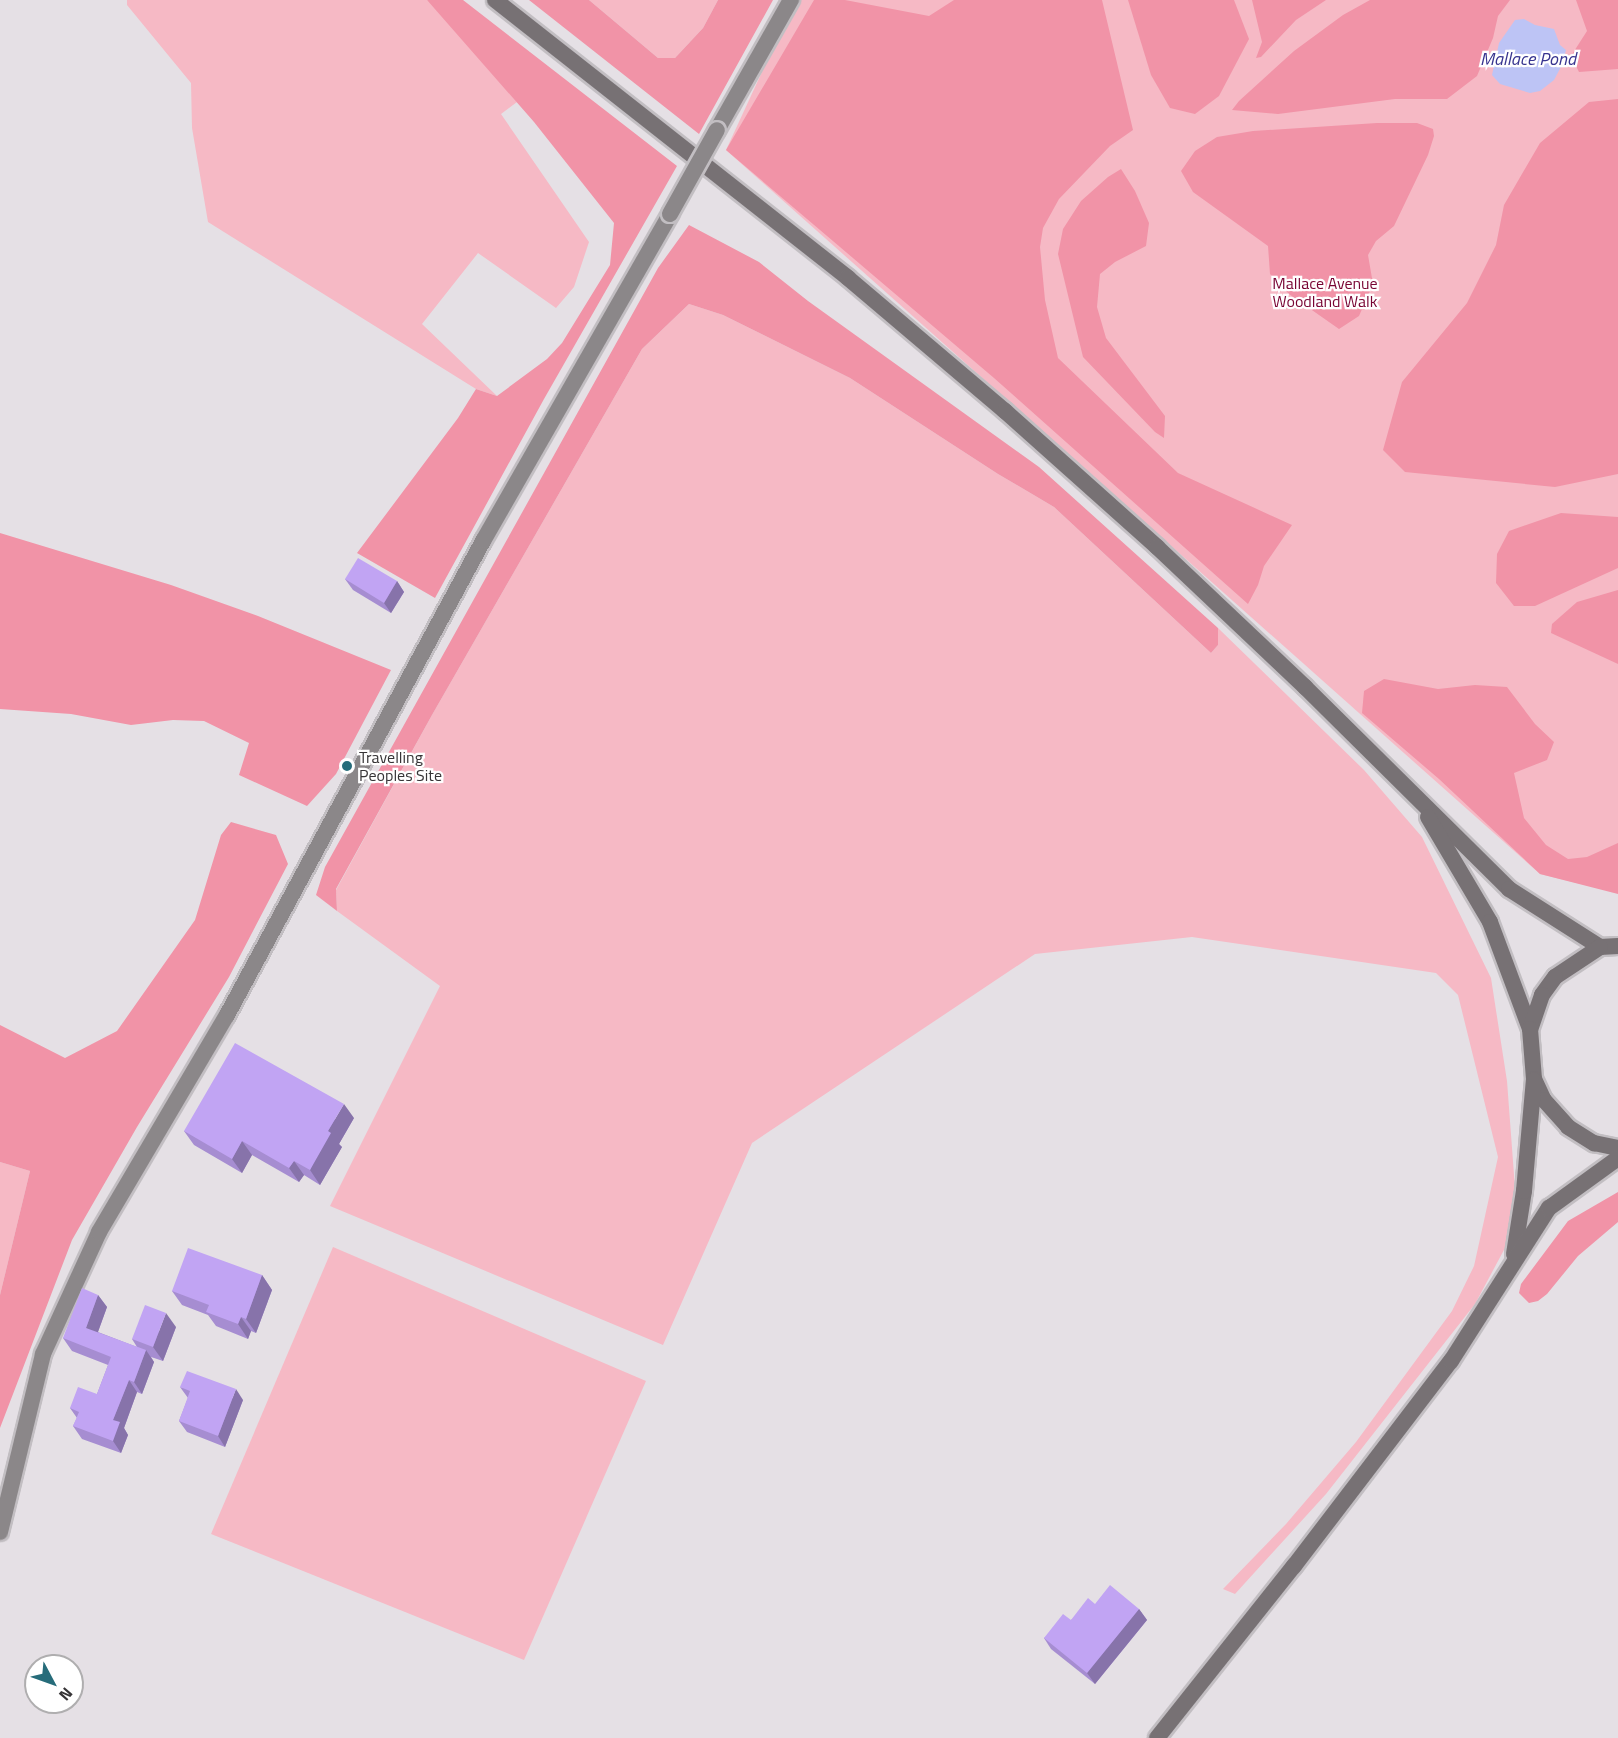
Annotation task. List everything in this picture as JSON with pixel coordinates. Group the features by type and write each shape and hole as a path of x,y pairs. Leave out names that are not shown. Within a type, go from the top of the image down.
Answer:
{"main road":[{"path":"495,0 848,278 1005,411 1157,547 1509,889 1600,947"},
{"path":"0,1532 44,1354 99,1232 227,1015 483,541 790,0"},
{"path":"1417,798 1490,922 1530,1029 1534,1078 1524,1191 1513,1261"},
{"path":"1530,1029 1542,995 1555,977 1600,947 1618,946"},
{"path":"1534,1078 1544,1100 1568,1127 1594,1143 1618,1148"},
{"path":"1156,1738 1294,1566 1451,1361 1549,1208 1618,1158"}],"green space":[{"path":"127,0 427,0 430,2 517,102 501,114 589,242 574,287 556,308 478,253 422,324 497,396 476,389 208,222 192,128 191,83 127,5"},
{"path":"427,0 463,0 677,166 544,399 435,598 357,553 458,418 476,389 497,396 547,359 562,343 610,265 614,223 534,122"},
{"path":"529,0 589,0 658,58 675,58 703,28 718,0 773,0 699,134"},
{"path":"589,0 718,0 703,28 675,58 658,58"},
{"name":"Mallace Avenue Woodland Walk","path":"795,0 1618,0 1618,893 1540,874 726,150"},
{"path":"814,0 845,0 929,16 954,0 1102,0 1133,130 1110,146 1059,199 1043,228 1040,247 1045,300 1058,358 1178,473 1292,525 1264,566 1258,585 1248,604 994,378 726,150"},
{"path":"1128,0 1234,0 1249,39 1219,96 1195,114 1170,108 1151,75"},
{"path":"1252,0 1326,0 1296,20 1261,57 1256,58 1262,42"},
{"path":"1370,0 1510,0 1498,16 1493,38 1477,76 1447,99 1395,99 1278,114 1232,110 1294,51 1343,15"},
{"path":"1576,0 1618,0 1618,69 1579,72 1571,56 1587,31"},
{"path":"1618,99 1618,474 1555,487 1405,472 1383,450 1402,382 1467,303 1496,245 1504,205 1540,143 1589,102"},
{"path":"1377,123 1417,123 1433,129 1434,136 1428,155 1394,226 1376,241 1368,255 1373,284 1359,316 1339,329 1289,294 1270,274 1268,246 1193,192 1181,171 1195,151 1217,137 1253,131"},
{"path":"1121,169 1135,191 1149,223 1146,246 1115,262 1100,274 1097,307 1106,338 1165,416 1164,438 1155,432 1083,357 1058,254 1063,229 1081,201 1108,177"},
{"path":"689,225 759,262 808,301 1039,467 1218,628 1218,645 1211,653 1054,507 998,474 850,378 723,315 689,304 642,349 432,715 336,889 337,911 316,895 325,867 658,268"},
{"path":"689,304 723,315 850,378 998,474 1054,507 1211,653 1218,645 1218,628 1364,770 1422,837 1491,978 1507,1081 1515,1188 1505,1248 1475,1304 1326,1494 1235,1594 1223,1589 1286,1524 1356,1442 1452,1311 1474,1266 1498,1157 1458,995 1436,973 1192,937 1035,954 752,1143 663,1345 330,1206 440,986 337,911 336,890 432,715 642,349"},
{"path":"1561,513 1618,517 1618,568 1535,606 1514,606 1496,583 1497,554 1509,531"},
{"path":"0,533 171,585 258,616 391,670 336,774 307,806 239,775 249,743 204,721 173,720 131,725 71,714 0,709"},
{"path":"1618,590 1618,664 1551,633 1552,624 1577,602"},
{"path":"1384,679 1438,689 1475,685 1507,687 1535,724 1554,742 1547,760 1514,773 1524,818 1546,845 1568,859 1587,857 1618,843 1618,894 1540,874 1439,779 1362,713 1364,691"},
{"path":"231,822 276,835 288,864 229,977 137,1127 72,1240 0,1428 0,1295 30,1171 0,1162 0,1025 65,1058 117,1031 195,920 221,835"},
{"path":"0,1162 30,1171 0,1295"},
{"path":"1618,1192 1618,1222 1578,1256 1547,1294 1538,1301 1529,1303 1519,1293 1521,1284 1568,1221"},
{"path":"333,1247 646,1381 524,1660 211,1534"}],"water":[{"name":"Mallace Pond","path":"1524,19 1535,25 1554,29 1560,45 1566,50 1562,65 1554,80 1540,91 1530,93 1500,84 1492,75 1499,43 1515,20"}],"building":[{"path":"358,558 397,581 384,603 345,579"},
{"path":"235,1043 344,1104 328,1131 331,1133 310,1170 294,1161 289,1168 242,1141 232,1159 184,1131"},
{"path":"188,1248 262,1275 246,1319 241,1317 238,1324 206,1312 209,1305 172,1291"},
{"path":"82,1288 98,1295 86,1328 146,1350 134,1382 129,1380 113,1420 120,1422 113,1441 73,1426 79,1412 70,1408 78,1387 97,1394 111,1357 63,1338"},
{"path":"145,1305 166,1313 153,1347 132,1339"},
{"path":"187,1371 236,1389 218,1436 179,1421 190,1391 180,1387"},
{"path":"1110,1585 1139,1609 1087,1673 1044,1638 1063,1614 1071,1620 1088,1598 1095,1604"}],"place":[{"name":"Travelling Peoples Site","path":"347,766"}]}
